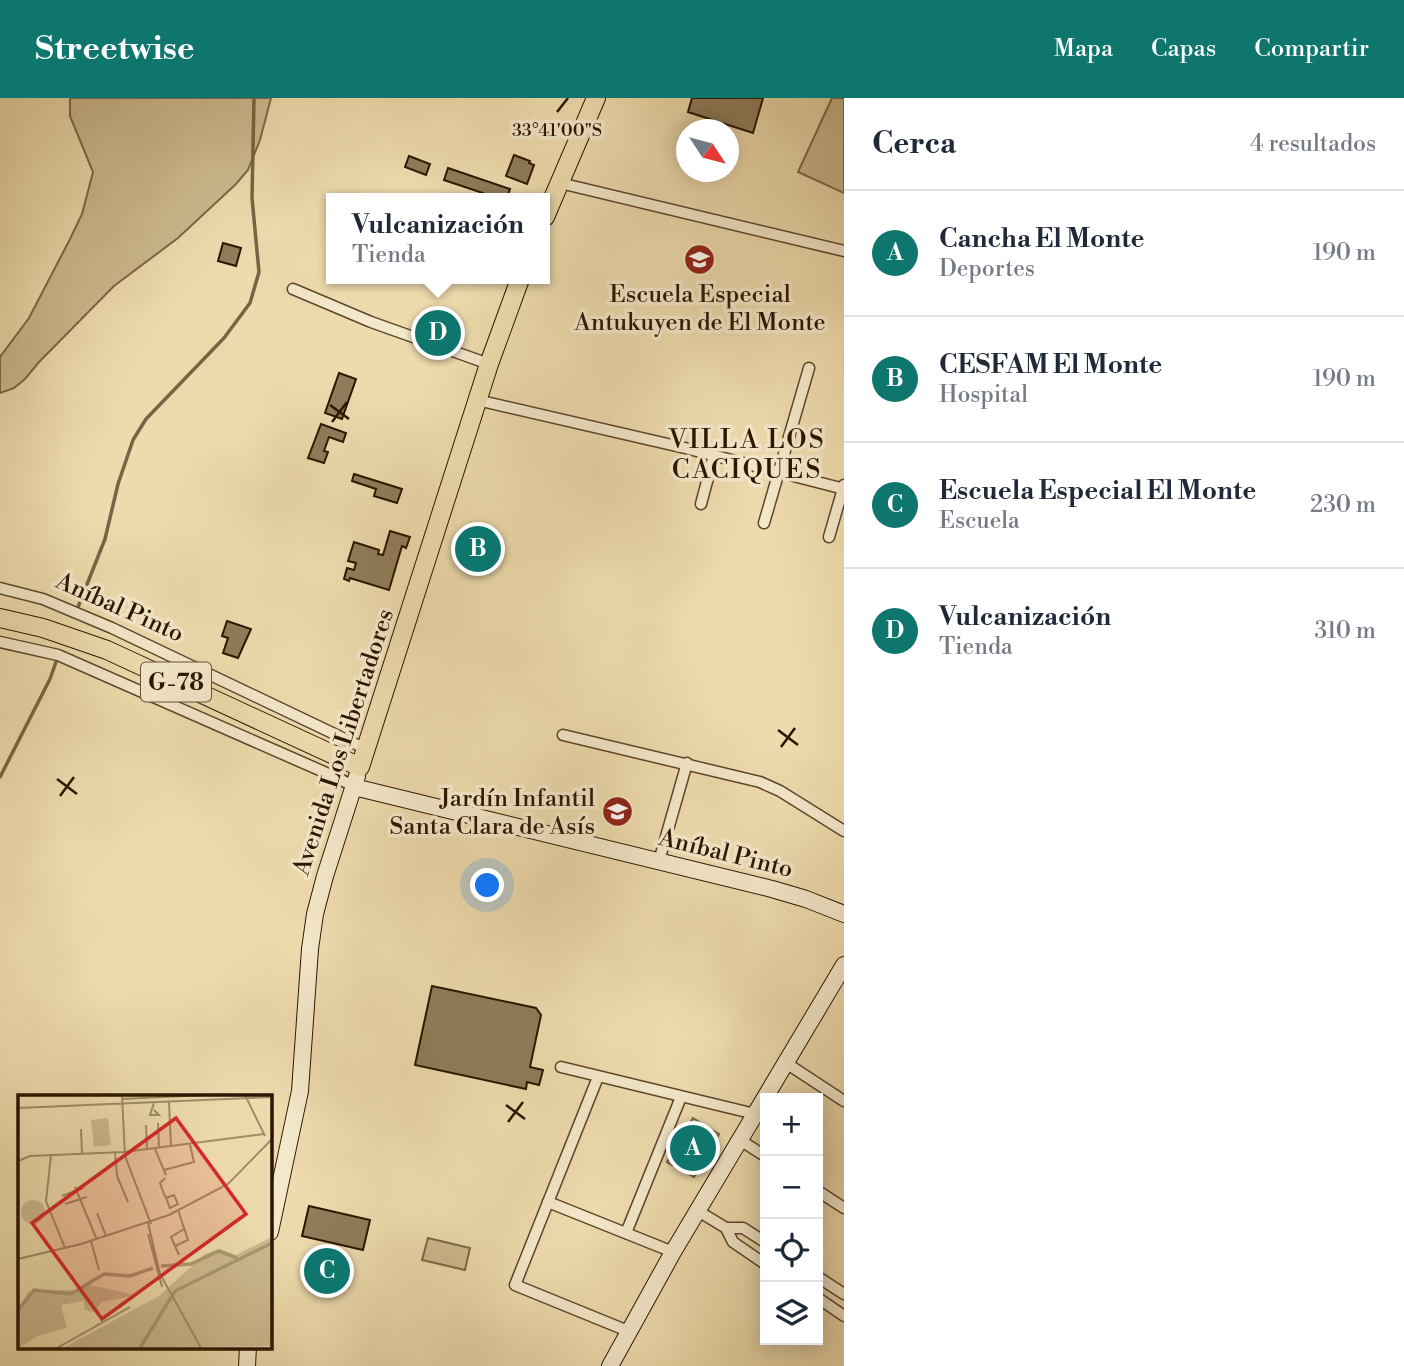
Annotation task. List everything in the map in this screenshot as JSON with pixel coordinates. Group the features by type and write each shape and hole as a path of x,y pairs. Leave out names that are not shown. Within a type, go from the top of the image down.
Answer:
{"main road":[{"path":"550,206 596,98"},
{"name":"Avenida Los Libertadores","path":"353,764 366,748 477,400 518,284"},
{"name":"Aníbal Pinto","path":"0,618 43,628 107,650 353,764"}],"street":[{"path":"560,183 844,251"},
{"path":"293,289 371,322 489,364"},
{"path":"764,523 809,368"},
{"path":"477,400 844,488 829,537"},
{"path":"701,504 714,455"},
{"name":"Aníbal Pinto","path":"0,588 43,599 112,628 366,748"},
{"name":"Aníbal Pinto","path":"0,642 51,653 354,787 789,894 844,914"},
{"path":"332,733 353,764"},
{"path":"563,735 687,763 770,786 844,831"},
{"path":"659,861 687,763"},
{"name":"Avenida Los Libertadores","path":"271,1228 302,1083 310,949 316,914 325,876 354,787 353,764"},
{"path":"610,1366 673,1252 844,965"},
{"path":"786,1063 844,1101"},
{"path":"561,1066 755,1114"},
{"path":"598,1077 515,1285 628,1331"},
{"path":"626,1233 681,1097"},
{"path":"740,1140 760,1153"},
{"path":"823,1194 844,1208"},
{"path":"548,1202 673,1252"},
{"path":"698,1210 726,1228 733,1242 760,1261"},
{"path":"726,1228 743,1228 760,1239"},
{"path":"823,1280 844,1294"},
{"path":"823,1301 844,1316"},
{"path":"247,1366 248,1348"}],"shaded area":[{"path":"70,98 271,98 260,140 248,170 236,184 178,238 114,286 25,379 14,388 0,393 0,357 29,318 70,239 82,214 93,172 70,116"},
{"path":"832,98 844,98 844,193 798,172"},
{"path":"693,1118 719,1134 694,1177 667,1162"},
{"path":"428,1238 470,1248 465,1270 422,1260"}],"building":[{"path":"692,98 763,98 753,133 739,128 739,119 710,119 688,112"},
{"path":"514,155 534,165 527,184 506,176"},
{"path":"409,156 430,164 426,175 405,167"},
{"path":"448,168 510,189 509,193 483,193 444,180"},
{"path":"223,243 241,248 236,266 218,261"},
{"path":"339,373 356,379 342,419 325,413"},
{"path":"321,424 346,433 343,442 329,437 324,451 328,452 324,463 308,458"},
{"path":"354,474 402,489 397,503 374,496 376,489 352,481"},
{"path":"390,531 410,537 406,548 402,546 389,590 350,578 349,581 344,579 347,568 354,570 356,563 348,561 354,542 379,550 378,554 383,555"},
{"path":"227,621 251,629 238,658 223,653 228,638 222,636"},
{"path":"432,986 536,1008 541,1015 530,1067 543,1070 539,1085 527,1082 526,1089 415,1065"},
{"path":"309,1206 370,1220 363,1250 302,1236"}],"waterway":[{"path":"78,607 105,539 118,484 133,440 146,419 224,338 250,303 259,272 252,198 254,98"},
{"path":"0,777 56,662"}],"place":[{"name":"Escuela Especial Antukuyen de El Monte","path":"700,260"},
{"name":"Vulcanización","path":"438,333"},
{"name":"CESFAM El Monte","path":"478,549"},
{"name":"Jardín Infantil Santa Clara de Asís","path":"618,812"},
{"name":"Cancha El Monte","path":"693,1148"},
{"name":"Escuela Especial El Monte","path":"327,1271"}],"district":[{"name":"VILLA LOS CACIQUES","path":"747,454"}]}
